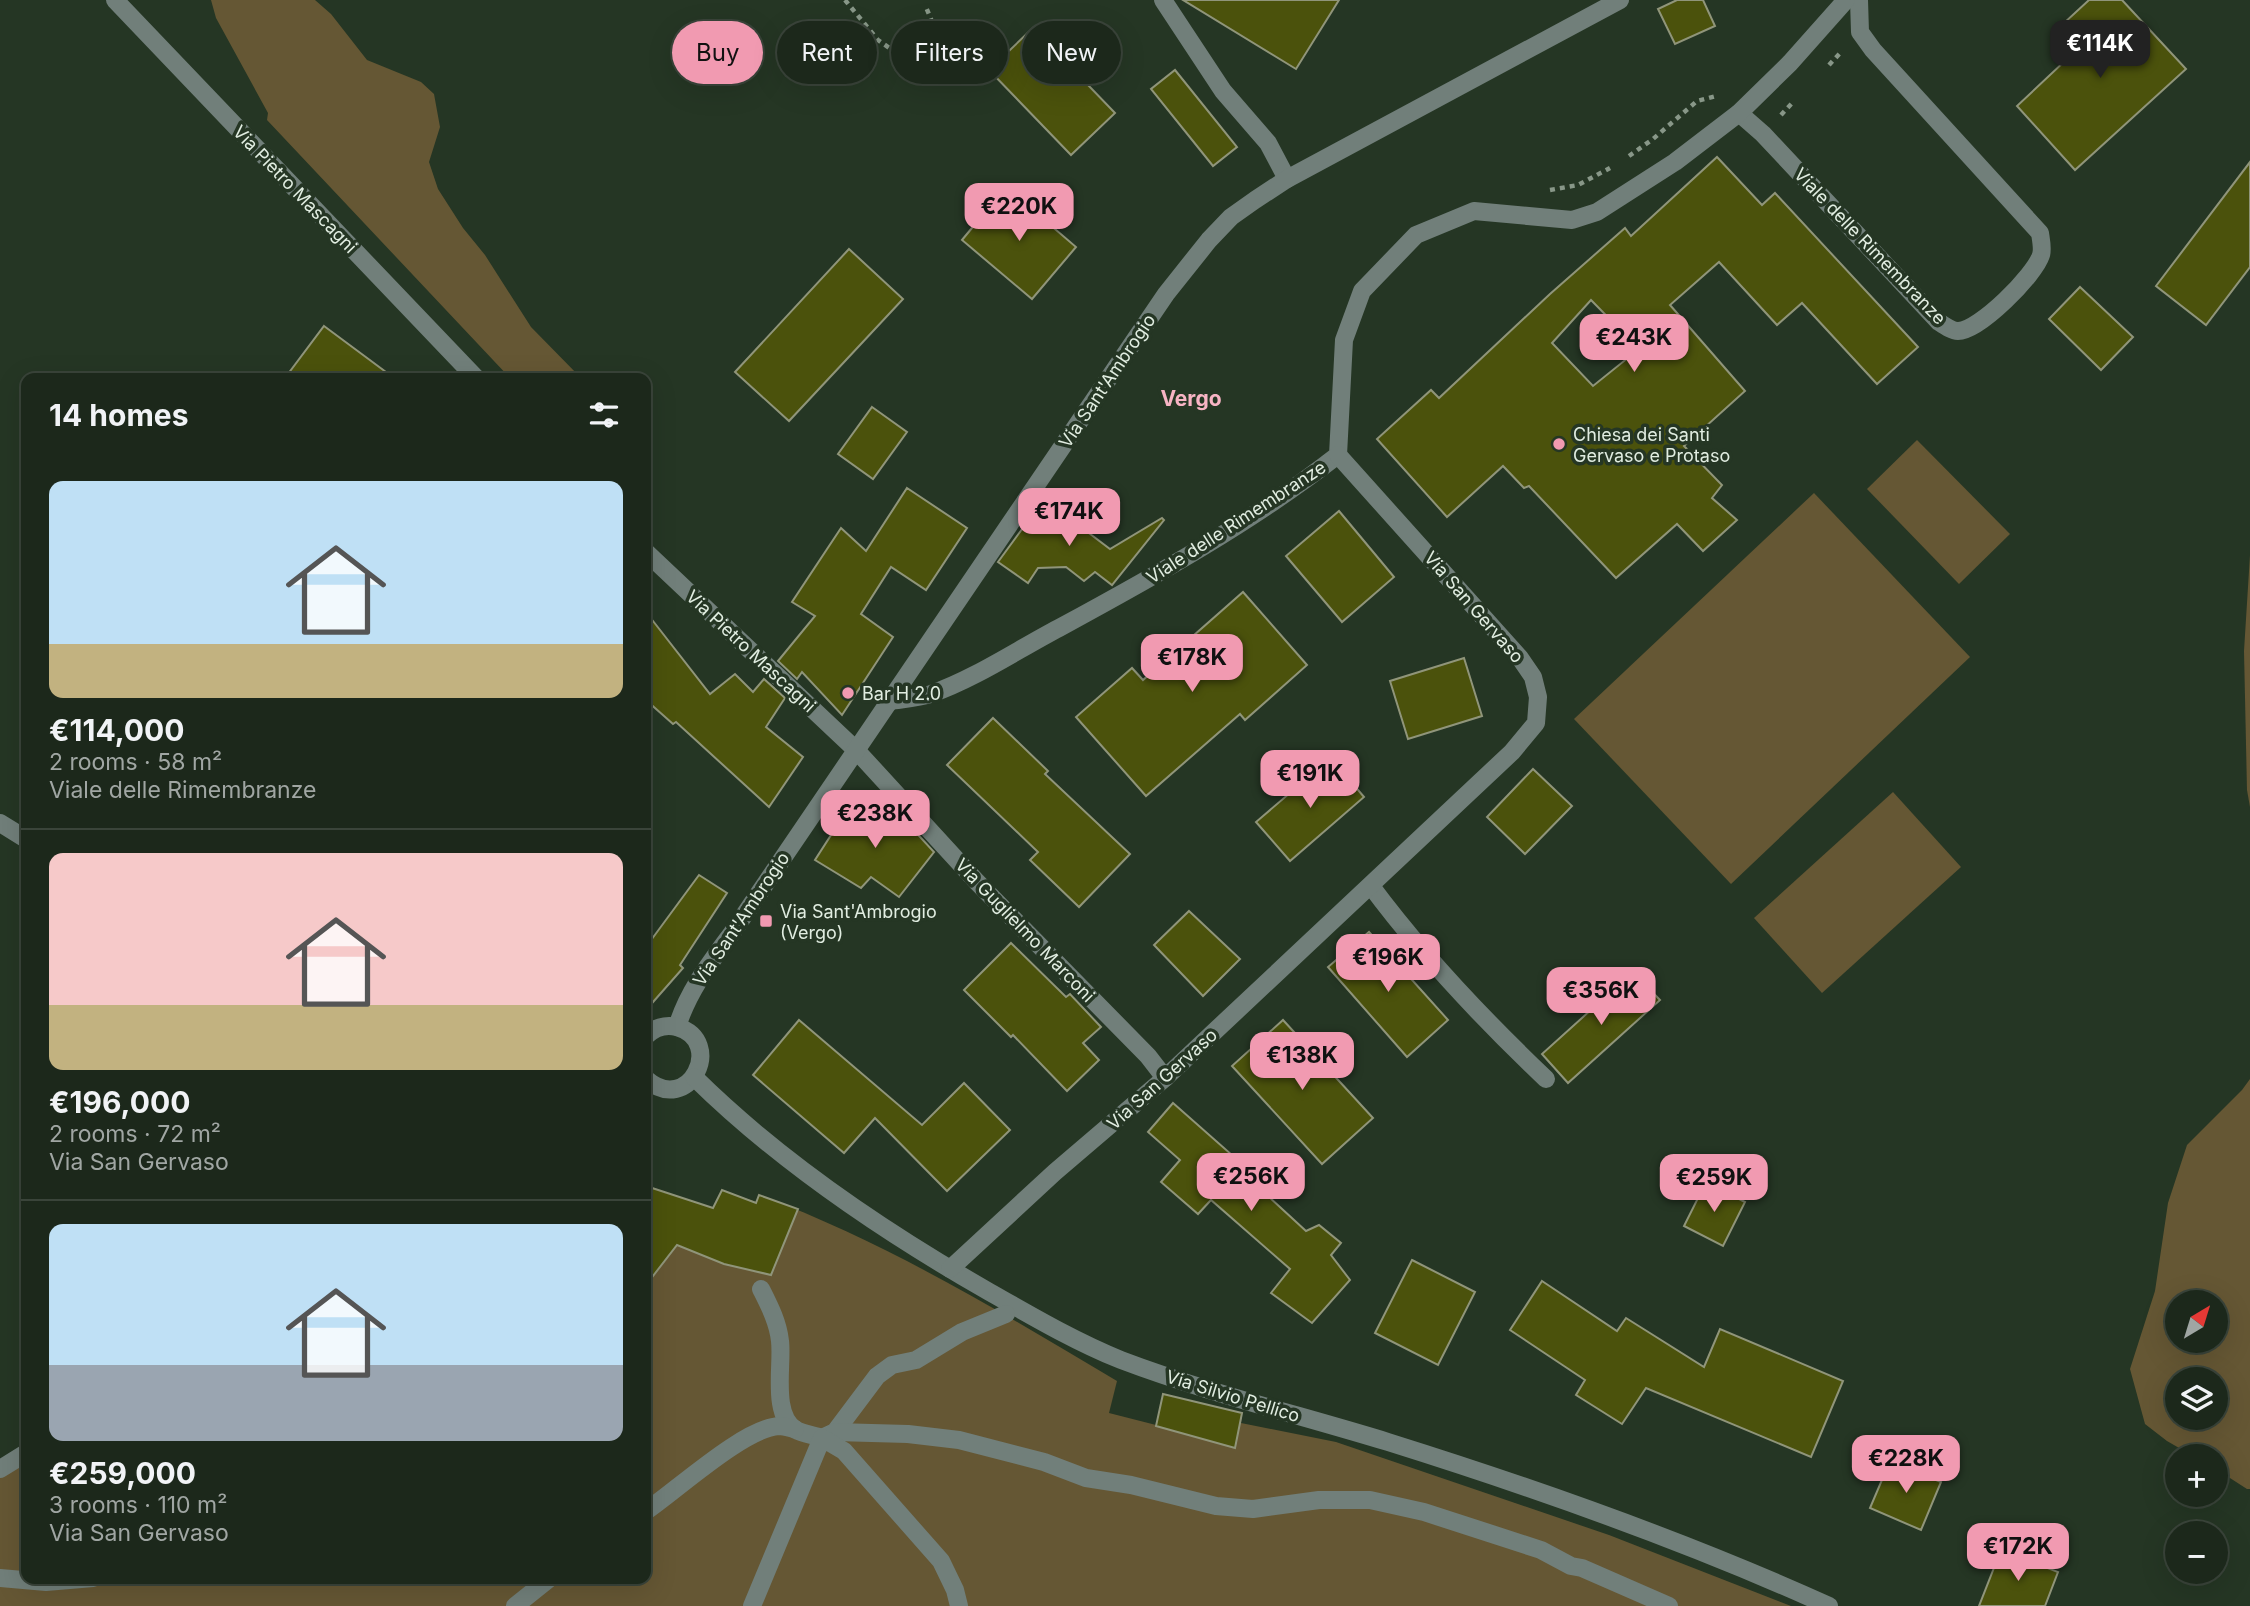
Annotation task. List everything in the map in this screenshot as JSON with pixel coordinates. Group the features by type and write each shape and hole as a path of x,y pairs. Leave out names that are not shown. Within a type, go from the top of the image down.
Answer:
{"street":[{"name":"Via Pietro Mascagni","path":"115,0 471,373"},
{"path":"1163,0 1223,91 1268,143 1287,179"},
{"name":"Via Sant'Ambrogio","path":"677,1027 683,1007 702,973 732,933 1188,264 1231,217 1287,179 1619,0"},
{"name":"Viale delle Rimembranze","path":"890,701 930,694 963,680 1115,598 1243,522 1307,479 1338,455 1344,340 1362,291 1416,235 1474,211 1572,220 1597,212 1675,162 1742,111 1846,0"},
{"name":"Viale delle Rimembranze","path":"1742,111 1939,322 1955,332 1969,330 2031,275 2042,254 2040,233 1860,32 1859,0"},
{"name":"Via San Gervaso","path":"950,1269 1055,1172 1165,1078 1512,752 1536,723 1538,697 1533,677 1520,658 1338,455"},
{"name":"Via Pietro Mascagni","path":"651,557 856,750"},
{"name":"Via Guglielmo Marconi","path":"856,750 977,882 1148,1056 1165,1078"},
{"path":"0,823 21,836"},
{"path":"1371,886 1428,958 1505,1040 1546,1079"},
{"path":"651,1033 658,1028 677,1027 687,1032 695,1039 701,1060 694,1077 683,1087 662,1089 651,1082"},
{"name":"Via Silvio Pellico","path":"694,1077 790,1160 867,1217 1066,1336 1181,1381 1388,1443 1593,1510 1755,1572 1829,1606"},
{"path":"761,1289 773,1315 780,1340 783,1416 795,1429"},
{"path":"752,1606 829,1435 877,1376 892,1365 916,1360 962,1332 1006,1314"},
{"path":"651,1507 739,1442 765,1429 780,1426 829,1435 908,1434 959,1440 1044,1462 1086,1478 1131,1485 1216,1506 1253,1509 1294,1502 1350,1499 1400,1506 1541,1550 1571,1566 1582,1568 1669,1606"},
{"path":"829,1435 942,1561 959,1606"},
{"path":"0,1469 21,1455"},
{"path":"0,1578 21,1580"},
{"path":"515,1606 542,1584"}],"path":[{"path":"845,0 878,40 902,57 920,59 932,47 935,28 925,5"},
{"path":"1622,160 1653,139 1697,101 1712,96 1727,96 1742,111"},
{"path":"1540,217 1542,201 1549,191 1578,185 1612,167"}],"shaded area":[{"path":"211,0 315,0 331,14 367,60 421,82 434,94 440,127 429,162 438,189 531,327 576,373 505,373 267,120 268,113 216,18"},
{"path":"1917,440 2010,534 1959,584 1867,489"},
{"path":"1814,493 1970,657 1731,884 1574,719"},
{"path":"2250,555 2250,807 2247,790 2244,651"},
{"path":"1893,792 1961,867 1822,993 1754,918"},
{"path":"2250,1079 2250,1489 2228,1477 2228,1444 2172,1444 2145,1424 2130,1369 2155,1291 2168,1203 2187,1145"},
{"path":"651,1188 713,1208 722,1190 756,1202 759,1195 806,1214 897,1256 986,1304 1117,1381 1109,1413 1156,1425 1163,1394 1242,1413 1241,1423 1336,1442 1609,1535 1791,1606 0,1606 0,1477 21,1462 21,1584 651,1584"}],"building":[{"path":"1183,0 1339,0 1296,69"},
{"path":"1677,0 1703,0 1715,26 1675,44 1658,9"},
{"path":"2089,0 2122,0 2186,69 2075,170 2017,106 2082,45 2063,24"},
{"path":"1022,38 1022,84 1087,84 1115,113 1071,155 1003,84 1008,84 1008,52"},
{"path":"1175,70 1237,147 1213,166 1151,89"},
{"path":"1717,157 1762,205 1775,193 1918,347 1877,384 1802,303 1777,325 1719,262 1670,305 1745,391 1684,446 1722,485 1712,498 1737,520 1703,551 1677,524 1616,578 1529,486 1524,488 1503,466 1447,517 1377,439 1431,390 1439,398 1625,228 1631,236","holes":["1591,300 1639,349 1593,386 1552,343"]},
{"path":"2250,162 2250,267 2206,325 2156,286"},
{"path":"1006,187 1076,247 1032,299 962,240"},
{"path":"849,249 903,299 789,421 735,372"},
{"path":"2080,287 2133,337 2101,370 2049,319"},
{"path":"324,326 387,373 289,373"},
{"path":"872,407 907,432 873,479 838,454"},
{"path":"907,488 967,528 926,590 891,567 861,614 893,637 842,715 802,672 797,679 778,661 815,616 792,602 841,528 866,551"},
{"path":"1044,499 1110,549 1162,518 1164,520 1112,585 1095,572 1084,581 1066,567 1038,568 1028,583 998,562"},
{"path":"1339,511 1394,577 1342,622 1286,556"},
{"path":"1243,592 1307,665 1245,720 1240,714 1146,796 1076,717 1132,668 1143,680"},
{"path":"651,618 710,694 735,674 753,692 764,679 785,698 766,727 803,757 769,807 676,722 673,724 651,704"},
{"path":"1464,658 1482,716 1408,739 1390,681"},
{"path":"993,718 1048,771 1045,774 1130,854 1079,907 1030,860 1038,852 947,765"},
{"path":"1331,758 1364,797 1290,861 1256,822"},
{"path":"1533,769 1572,806 1525,854 1487,817"},
{"path":"853,801 886,822 897,812 934,852 899,897 871,877 861,888 815,860"},
{"path":"699,875 727,893 680,965 683,968 651,1004 651,940"},
{"path":"1189,911 1240,959 1203,996 1154,945"},
{"path":"1369,932 1448,1020 1407,1057 1328,967"},
{"path":"1011,943 1066,997 1070,994 1101,1027 1083,1043 1099,1060 1067,1091 1013,1035 1011,1037 964,990"},
{"path":"1633,972 1660,1000 1568,1083 1542,1054"},
{"path":"799,1020 922,1125 964,1083 1010,1130 947,1191 875,1118 844,1153 753,1075"},
{"path":"1283,1020 1373,1118 1322,1164 1232,1066"},
{"path":"1173,1103 1258,1178 1254,1183 1306,1231 1319,1225 1341,1243 1331,1255 1350,1280 1312,1323 1271,1293 1290,1269 1211,1200 1198,1214 1161,1182 1180,1160 1148,1132"},
{"path":"1706,1182 1745,1202 1723,1246 1684,1226"},
{"path":"651,1188 713,1208 722,1190 756,1203 759,1195 798,1209 771,1275 724,1264 677,1245 651,1279"},
{"path":"1412,1260 1475,1292 1438,1365 1375,1333"},
{"path":"1542,1281 1617,1331 1626,1318 1704,1367 1720,1329 1843,1381 1811,1457 1646,1388 1622,1424 1576,1395 1585,1380 1510,1330"},
{"path":"1163,1394 1242,1413 1235,1448 1156,1426"},
{"path":"1890,1461 1941,1482 1921,1530 1870,1508"},
{"path":"2001,1550 2058,1572 2045,1606 1979,1606"}],"place":[{"name":"Chiesa dei Santi Gervaso e Protaso","path":"1559,444"},
{"name":"Bar H 2.0","path":"848,693"},
{"name":"Via Sant'Ambrogio (Vergo)","path":"766,921"}],"district":[{"name":"Vergo","path":"1191,398"}]}
